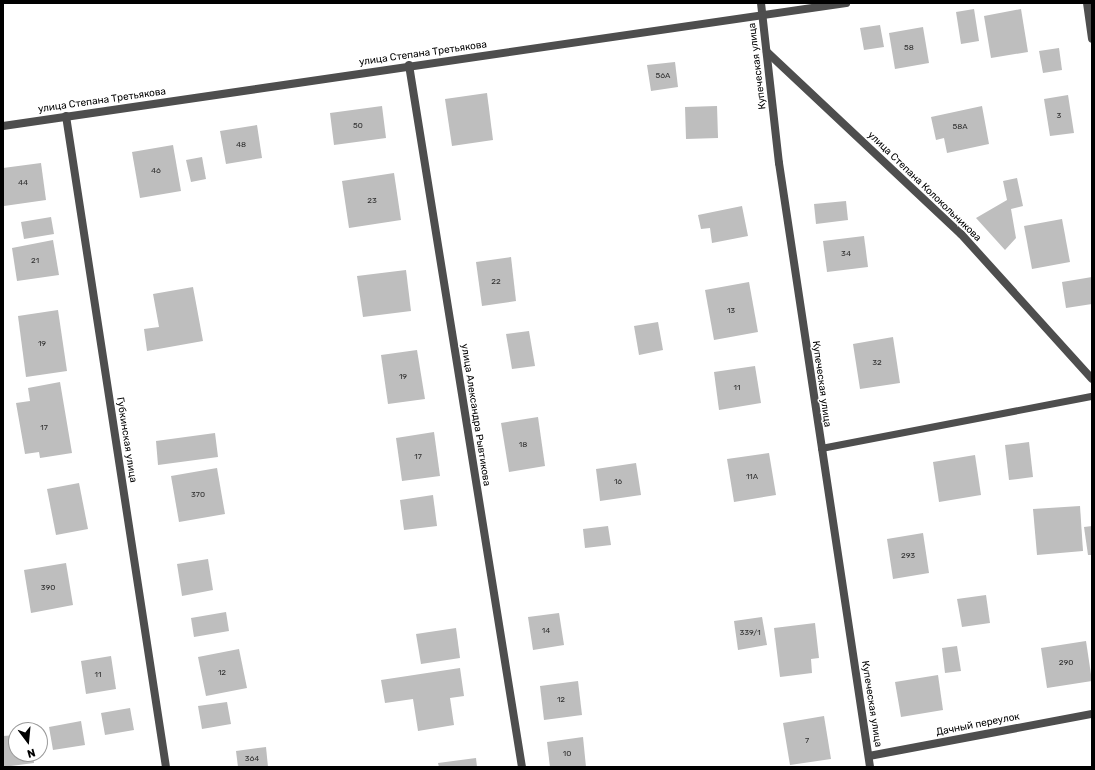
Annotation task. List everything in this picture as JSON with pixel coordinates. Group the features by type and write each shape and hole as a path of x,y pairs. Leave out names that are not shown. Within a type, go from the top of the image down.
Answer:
{"street":[{"name":"Купеческая улица","path":"761,3 779,163 870,767"},
{"name":"улица Степана Третьякова","path":"3,126 409,65 846,3"},
{"path":"1087,3 1092,39"},
{"name":"улица Степана Колокольникова","path":"767,52 961,234 1092,380"},
{"name":"улица Александра Рывтикова","path":"409,65 522,767"},
{"name":"Губкинская улица","path":"66,116 166,767"},
{"name":"Дачный переулок","path":"868,756 1092,714"}],"lane":[{"path":"821,448 1092,396"}],"building":[{"path":"974,9 979,41 961,44 956,12"},
{"path":"1021,9 1028,52 991,58 984,16"},
{"path":"880,25 884,47 864,50 860,28"},
{"path":"923,27 929,63 895,69 889,33"},
{"path":"1059,48 1062,70 1043,73 1039,51"},
{"path":"675,62 678,87 651,91 647,65"},
{"path":"487,93 493,140 452,146 445,99"},
{"path":"1068,95 1074,133 1050,136 1044,99"},
{"path":"382,106 386,138 334,145 330,113"},
{"path":"717,106 718,138 686,139 685,107"},
{"path":"982,106 989,144 947,153 944,138 936,140 931,117"},
{"path":"257,125 262,158 226,164 220,131"},
{"path":"173,145 181,191 140,198 132,152"},
{"path":"202,157 206,179 191,182 186,160"},
{"path":"41,163 46,200 4,206 3,168"},
{"path":"394,173 401,220 349,228 342,181"},
{"path":"1017,178 1023,206 1011,209 1016,238 1005,250 976,218 1007,200 1003,181"},
{"path":"846,201 848,220 816,224 814,204"},
{"path":"742,206 748,236 712,243 710,228 701,229 698,215"},
{"path":"51,217 54,234 24,239 21,222"},
{"path":"1062,219 1070,262 1032,269 1024,226"},
{"path":"864,236 868,267 827,272 823,241"},
{"path":"53,240 59,275 17,281 12,248"},
{"path":"511,257 516,301 482,306 476,262"},
{"path":"406,270 411,311 363,317 357,276"},
{"path":"1092,277 1092,304 1066,308 1062,282"},
{"path":"749,282 758,332 714,340 705,290"},
{"path":"193,287 203,341 147,351 144,329 159,327 153,294"},
{"path":"58,310 67,371 26,377 18,316"},
{"path":"658,322 663,350 639,355 634,326"},
{"path":"529,331 535,366 512,369 506,334"},
{"path":"893,337 900,383 860,389 853,344"},
{"path":"417,350 425,399 388,404 381,355"},
{"path":"755,366 761,403 719,410 714,372"},
{"path":"60,382 72,453 40,458 39,452 25,454 16,403 30,401 28,388"},
{"path":"538,417 545,466 509,472 501,423"},
{"path":"434,432 440,476 402,481 396,438"},
{"path":"215,433 218,457 158,465 156,441"},
{"path":"1029,442 1033,477 1009,480 1005,445"},
{"path":"769,453 776,495 734,502 727,459"},
{"path":"975,455 981,495 939,502 933,462"},
{"path":"636,463 641,495 600,501 596,469"},
{"path":"217,468 225,514 179,522 171,476"},
{"path":"79,483 88,529 56,535 47,489"},
{"path":"433,495 437,526 404,530 400,500"},
{"path":"1080,506 1083,551 1037,555 1033,509"},
{"path":"608,526 611,545 585,548 583,529"},
{"path":"1092,526 1092,555 1088,555 1084,527"},
{"path":"923,533 929,573 893,579 887,539"},
{"path":"208,559 213,590 182,596 177,564"},
{"path":"66,563 73,605 31,613 24,570"},
{"path":"986,595 990,623 962,627 957,599"},
{"path":"226,612 229,631 194,637 191,618"},
{"path":"559,613 564,645 533,650 528,617"},
{"path":"762,617 767,645 738,650 734,621"},
{"path":"815,623 819,658 811,659 812,673 780,677 774,628"},
{"path":"456,628 460,658 421,664 416,634"},
{"path":"1086,641 1092,681 1047,688 1041,648"},
{"path":"957,646 961,671 945,673 942,648"},
{"path":"239,649 247,688 206,696 198,657"},
{"path":"111,656 116,689 86,694 81,661"},
{"path":"460,668 464,696 450,698 454,725 418,731 413,699 385,703 381,680"},
{"path":"938,675 943,710 901,717 895,682"},
{"path":"578,681 582,715 544,720 540,686"},
{"path":"227,702 231,724 202,729 198,706"},
{"path":"130,708 134,730 105,735 101,713"},
{"path":"824,716 831,759 790,765 783,723"},
{"path":"81,721 85,745 53,750 49,727"},
{"path":"3,736 8,736 8,762 34,763 3,767"},
{"path":"583,737 586,767 550,767 547,742"},
{"path":"266,747 268,767 238,767 236,751"},
{"path":"476,758 477,767 439,767 438,763"}]}
